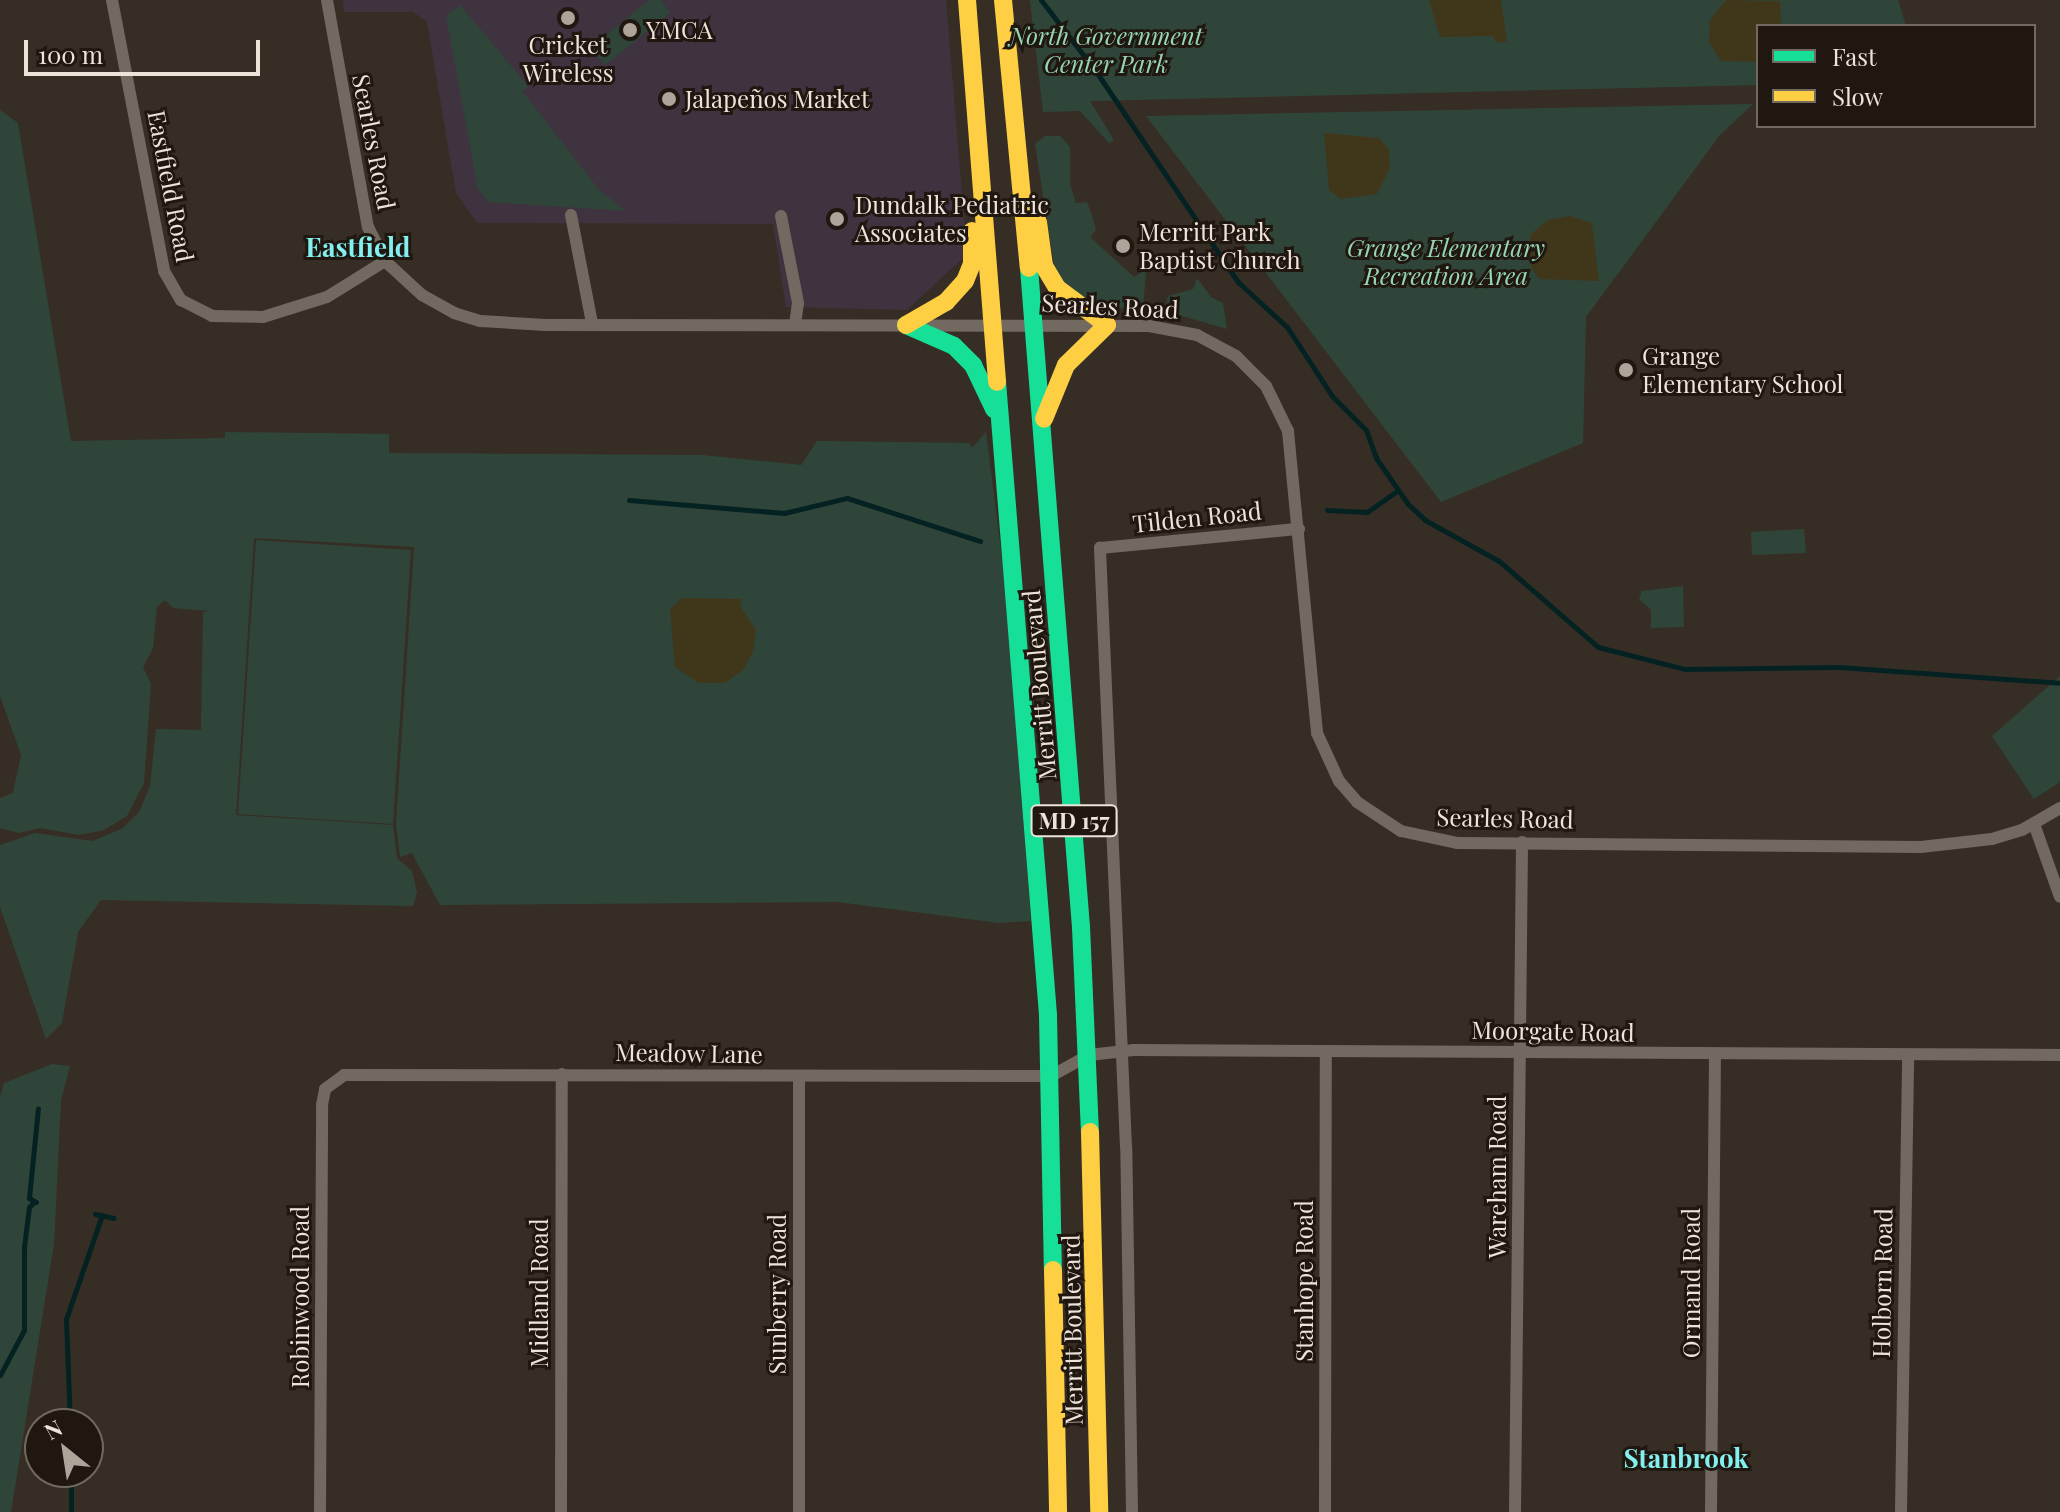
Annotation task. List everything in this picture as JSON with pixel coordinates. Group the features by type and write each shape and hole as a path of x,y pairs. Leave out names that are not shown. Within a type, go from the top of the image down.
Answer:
{"main road":[{"name":"Merritt Boulevard","path":"967,0 1051,1076 1058,1512"},
{"name":"Merritt Boulevard","path":"1003,0 1069,735 1089,1055 1099,1512"},
{"path":"906,325 946,302 972,268 964,121 973,64"},
{"path":"1019,167 1035,190 1044,266 1066,296 1107,325 1066,365 1041,425"},
{"path":"906,325 954,346 973,365 1001,426"}],"street":[{"name":"Eastfield Road","path":"112,0 164,271 181,300 212,316 263,317 327,297 385,261"},
{"name":"Searles Road","path":"327,0 361,203 385,261 436,304 468,317 505,323 1107,325 1197,335 1252,370 1266,386 1288,431 1317,733 1339,781 1357,802 1401,831 1457,843 1921,847 1992,839 2034,824 2060,808"},
{"path":"571,215 592,323"},
{"path":"781,216 798,303 795,324"},
{"name":"Tilden Road","path":"1122,1050 1100,548 1299,529"},
{"path":"2034,824 2060,897"},
{"name":"Wareham Road","path":"1515,1512 1522,842"},
{"path":"1122,1050 1132,1512"},
{"name":"Moorgate Road","path":"1051,1076 1089,1055 1122,1050 2060,1055"},
{"name":"Stanhope Road","path":"1325,1512 1326,1051"},
{"name":"Ormand Road","path":"1711,1512 1715,1055"},
{"name":"Holborn Road","path":"1901,1512 1908,1055"},
{"name":"Meadow Lane","path":"329,1084 356,1074 1051,1076"},
{"name":"Midland Road","path":"561,1512 562,1074"},
{"name":"Sunberry Road","path":"799,1076 799,1512"},
{"name":"Robinwood Road","path":"320,1512 322,1105 329,1084"}],"shaded area":[{"path":"343,0 946,0 967,254 907,310 786,307 773,224 477,223 456,193 427,22 413,12 344,12"}],"green space":[{"name":"YMCA","path":"649,0 661,0 670,13 605,65 591,47"},
{"name":"North Government Center Park","path":"1030,0 1898,0 1905,24 1756,24 1756,85 1090,101 1114,140 1109,143 1080,111 1043,112"},
{"path":"460,5 528,86 522,91 600,191 626,211 489,202 478,189 446,16"},
{"name":"Grange Elementary Recreation Area","path":"1753,104 1720,135 1586,317 1583,443 1441,502 1146,116"},
{"path":"0,110 18,123 71,441 225,438 225,432 389,434 389,453 702,455 801,465 817,441 970,443 972,448 986,432 1005,582 1031,921 999,923 838,902 440,905 412,853 400,857 396,824 414,547 254,538 236,815 393,825 397,858 412,871 417,892 413,906 101,900 78,932 62,1023 46,1039 0,907 0,845 35,833 93,841 123,828 139,812 150,786 156,729 201,730 203,612 210,611 173,608 165,600 157,607 153,648 143,667 151,684 144,783 127,816 104,830 79,835 40,828 19,833 0,828 0,798 13,793 21,755 0,696"},
{"path":"1045,136 1060,136 1070,147 1070,184 1076,203 1087,202 1096,230 1090,237 1134,277 1146,270 1143,309 1090,307 1056,277 1035,144"},
{"path":"1197,278 1211,297 1223,303 1227,329 1165,311 1168,296 1193,289"},
{"path":"1804,529 1806,553 1752,555 1751,532"},
{"path":"256,540 411,550 393,824 238,814"},
{"path":"1683,586 1684,627 1651,628 1651,610 1639,599 1642,591"},
{"path":"2060,676 2060,782 2034,799 1992,736"},
{"path":"52,1064 70,1066 61,1100 54,1244 28,1408 24,1408 24,1431 11,1512 0,1512 0,1097 4,1083"}],"sand":[{"path":"1429,0 1501,0 1507,41 1498,43 1492,36 1440,37"},
{"path":"1726,0 1780,1 1781,24 1756,24 1756,62 1721,61 1709,42 1710,20"},
{"path":"1324,133 1379,138 1389,150 1390,168 1377,194 1340,199 1329,190"},
{"path":"1570,216 1592,223 1599,281 1540,279 1533,271 1527,253 1531,234 1548,220"},
{"path":"682,598 742,599 740,606 756,630 753,652 743,670 725,683 699,683 675,667 670,609"}],"waterway":[{"path":"1041,0 1095,70 1238,282 1287,327 1332,396 1366,430 1376,458 1408,504 1425,520 1499,561 1598,647 1685,669 1839,667 2060,683"},
{"path":"1327,510 1367,512 1397,491"},
{"path":"629,500 784,513 847,498 980,541"},
{"path":"36,1202 29,1198 38,1108"},
{"path":"0,1375 24,1330 24,1247 29,1207 34,1202"},
{"path":"95,1214 114,1218"},
{"path":"69,1408 66,1319 102,1215"},
{"path":"71,1488 71,1512"}],"traffic: fast":[{"path":"1029,268 1081,927 1090,1132"},
{"path":"906,325 954,346 973,365 994,409"},
{"path":"997,382 1048,1015 1053,1270"}],"traffic: slow":[{"path":"967,0 997,382"},
{"path":"1003,0 1029,268"},
{"path":"1038,222 1044,266 1057,288 1107,325 1066,365 1044,419"},
{"path":"906,325 946,302 965,281 972,264 972,231"},
{"path":"1090,1132 1099,1512"},
{"path":"1053,1270 1058,1512"}],"place":[{"name":"Cricket Wireless","path":"568,18"},
{"name":"YMCA","path":"630,30"},
{"name":"Jalapeños Market","path":"669,99"},
{"name":"Dundalk Pediatric Associates","path":"837,219"},
{"name":"Merritt Park Baptist Church","path":"1123,246"},
{"name":"Grange Elementary School","path":"1626,370"}],"district":[{"name":"Eastfield","path":"358,247"},
{"name":"Stanbrook","path":"1686,1458"}]}
